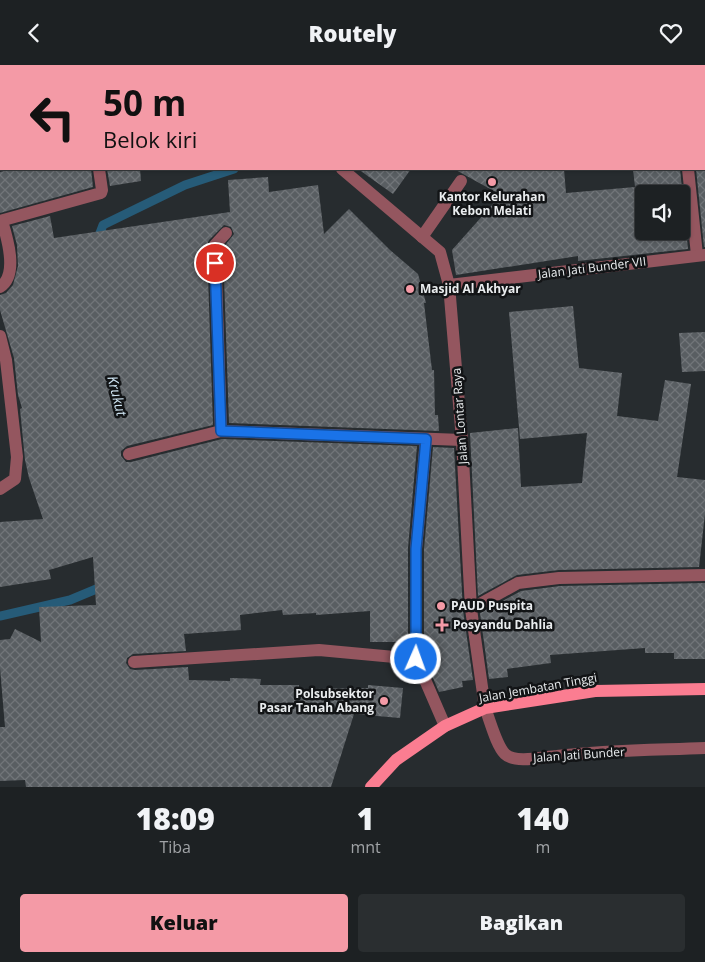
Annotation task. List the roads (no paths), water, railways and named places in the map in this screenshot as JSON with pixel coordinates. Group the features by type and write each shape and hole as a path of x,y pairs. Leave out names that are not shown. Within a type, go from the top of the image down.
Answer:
{"main road":[{"name":"Jalan Jembatan Tinggi","path":"371,787 396,760 445,727 485,709 595,691 705,689"}],"street":[{"path":"0,287 3,285 10,270 10,247 1,221 101,193 99,170"},
{"name":"Jalan Lontar Raya","path":"343,170 440,252 449,285 462,440 471,609 485,709"},
{"path":"688,170 701,255"},
{"path":"422,237 461,181"},
{"path":"221,431 215,245 226,233"},
{"name":"Jalan Jati Bunder VII","path":"449,285 701,255"},
{"path":"0,336 6,360 17,457 15,479 0,489"},
{"path":"129,453 221,431 462,440"},
{"path":"426,439 416,549 416,659 445,727"},
{"path":"471,609 518,583 559,578 705,575"},
{"path":"134,661 319,651 416,659"},
{"name":"Jalan Jati Bunder","path":"485,709 500,747 505,755 514,759 573,754 705,748"}],"waterway":[{"name":"Krukut","path":"97,241 103,225 185,185 231,170"},
{"name":"Krukut","path":"0,616 70,600 106,585"}],"place":[{"name":"Kantor Kelurahan Kebon Melati","path":"492,182"},
{"name":"Masjid Al Akhyar","path":"410,289"},
{"name":"PAUD Puspita","path":"441,606"},
{"name":"Posyandu Dahlia","path":"442,625"},
{"name":"Polsubsektor Pasar Tanah Abang","path":"384,701"}]}
